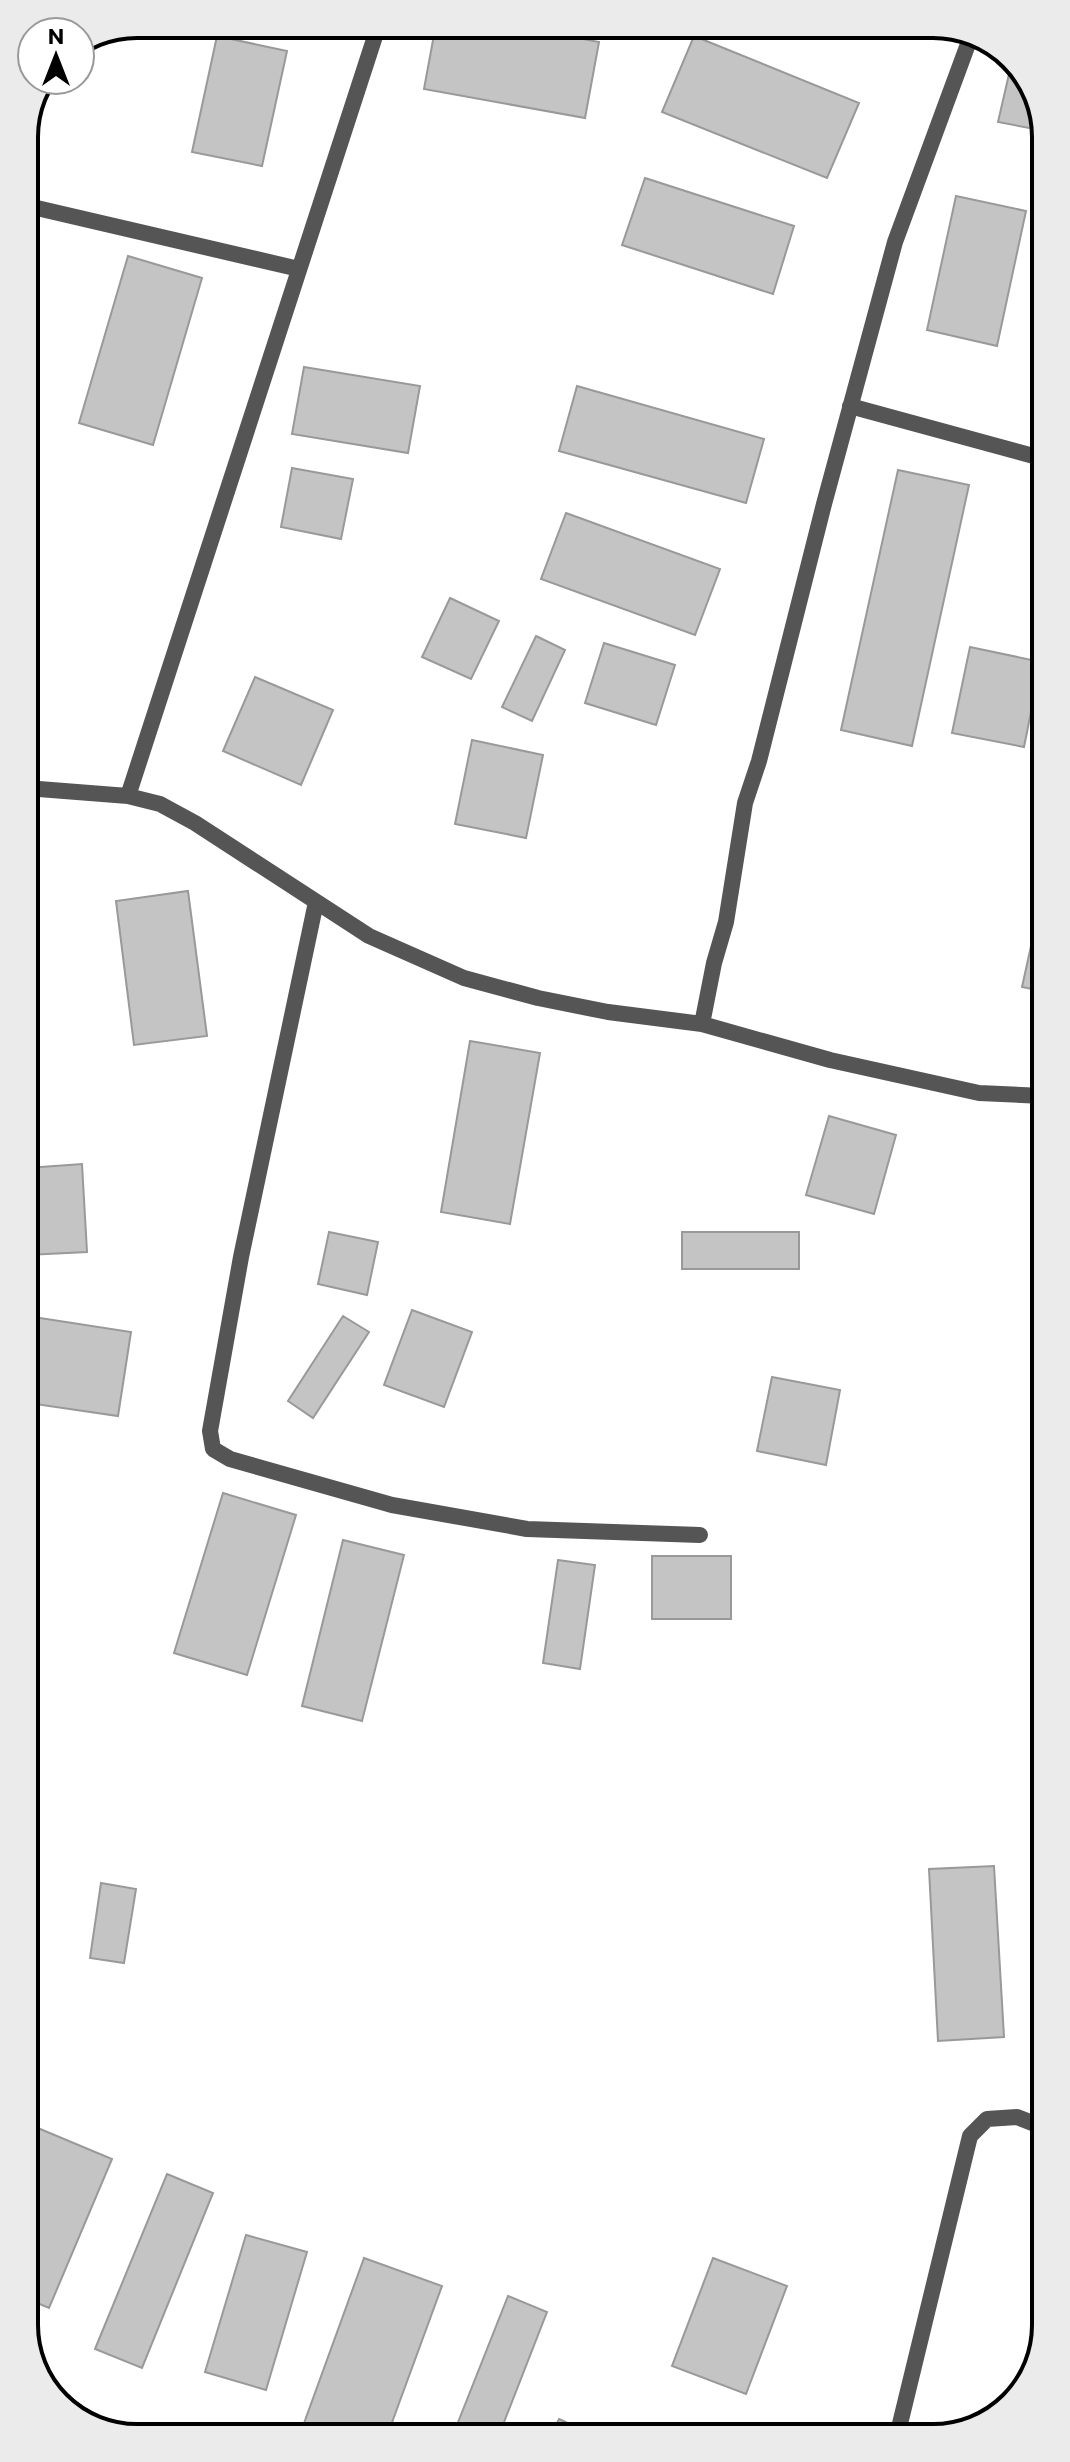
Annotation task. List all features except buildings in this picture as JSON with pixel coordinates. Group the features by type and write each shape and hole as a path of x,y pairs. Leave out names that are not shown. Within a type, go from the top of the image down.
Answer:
{"street":[{"path":"128,796 374,38"},
{"path":"702,1024 726,922 745,803 759,761 850,406 895,242 968,45"},
{"path":"38,208 299,269"},
{"path":"850,406 1032,456"},
{"path":"38,789 128,796 160,804 195,823 369,936 464,978 538,998 608,1012 702,1024 830,1060 979,1093 1032,1095"},
{"path":"316,902 241,1257 210,1431 213,1449 230,1459 392,1505 467,1519 527,1529 700,1535"},
{"path":"900,2424 970,2136 987,2119 1017,2117 1032,2123"}]}
